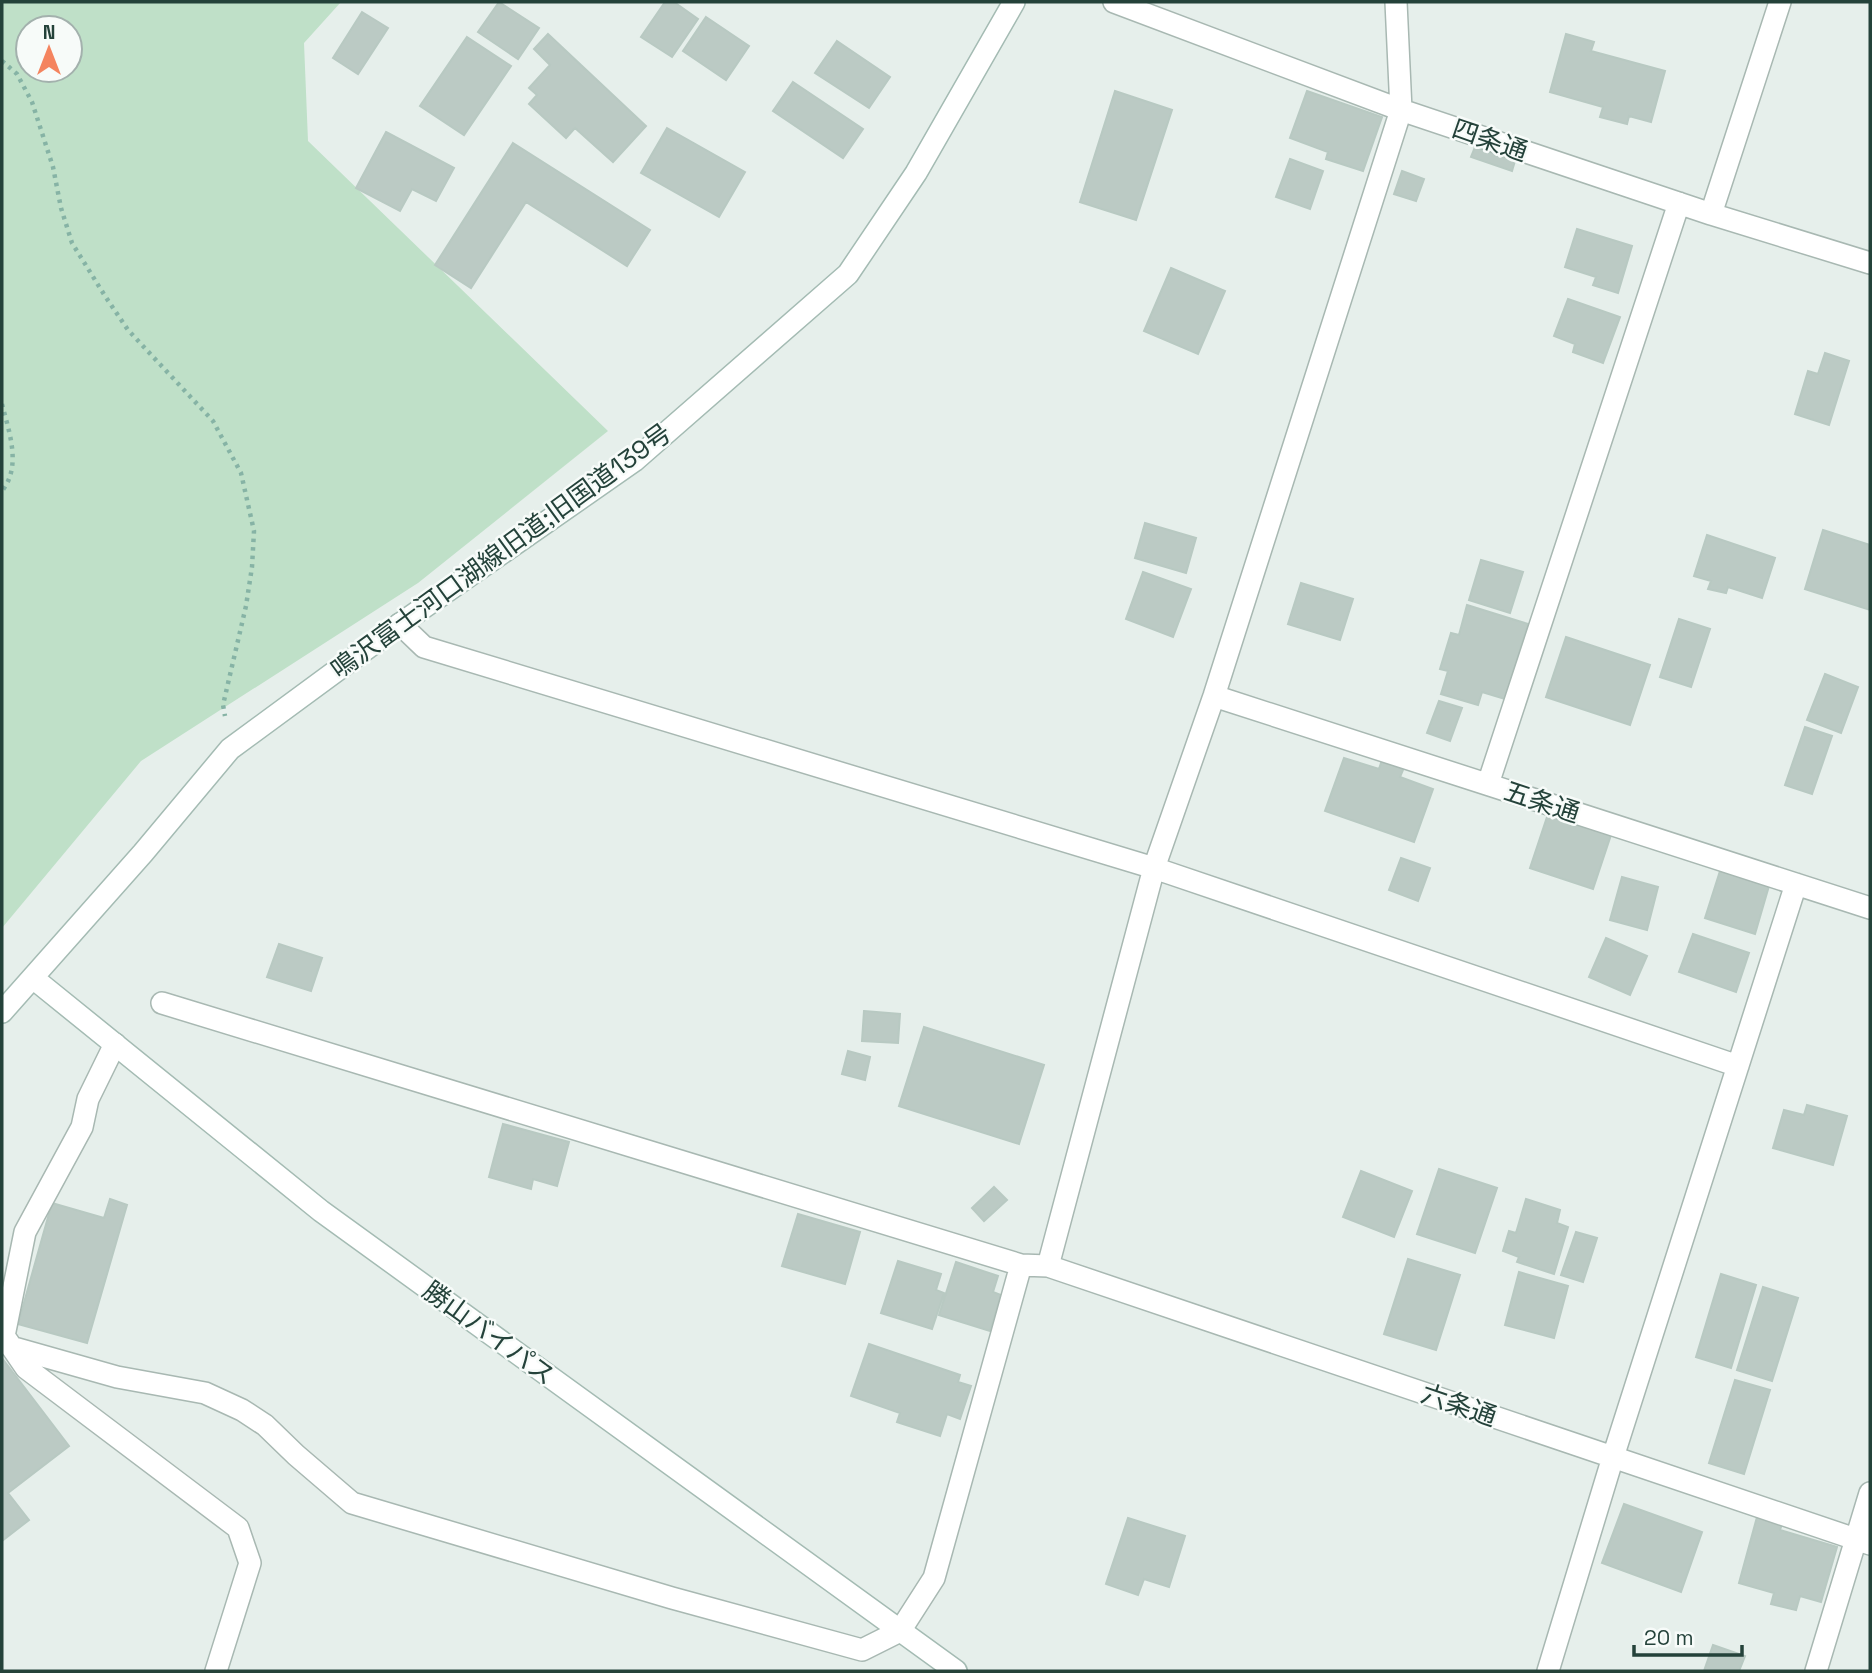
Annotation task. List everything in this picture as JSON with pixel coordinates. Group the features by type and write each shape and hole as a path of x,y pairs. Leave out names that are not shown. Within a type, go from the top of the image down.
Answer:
{"street":[{"name":"鳴沢富士河口湖線旧道;旧国道139号","path":"2,1012 143,853 230,748 400,624 634,461 848,274 916,173 1014,2"},
{"name":"四条通","path":"1114,2 1401,110 1711,214 1870,263"},
{"path":"1048,1266 1154,868 1214,696 1401,110 1396,2"},
{"path":"1711,214 1780,2"},
{"path":"1488,785 1679,203"},
{"path":"400,624 424,647 1154,868 1738,1066"},
{"name":"五条通","path":"1214,696 1870,908"},
{"path":"1548,1671 1613,1457 1796,884"},
{"name":"勝山バイパス","path":"33,978 321,1211 956,1671"},
{"name":"六条通","path":"162,1003 1021,1265 1048,1266 1863,1542"},
{"path":"115,1044 88,1099 82,1127 24,1232 4,1336 26,1368 238,1528 250,1563 216,1671"},
{"path":"11,1347 117,1377 205,1393 242,1410 265,1425 352,1503 659,1594 862,1650 900,1631 934,1578 1021,1265"},
{"path":"1816,1671 1863,1542 1870,1493"}],"path":[{"path":"2,61 17,74 32,102 53,167 61,208 72,243 128,330 212,421 242,472 254,531 246,606 223,705 230,748"},
{"path":"2,404 13,464 10,481 2,491"}],"green space":[{"path":"2,2 341,2 304,43 308,141 608,431 418,583 141,761 2,928"}],"building":[{"path":"499,2 539,28 518,59 478,32"},
{"path":"665,2 674,2 698,19 672,57 641,37"},
{"path":"362,12 388,28 358,74 333,58"},
{"path":"706,17 749,46 726,80 683,51"},
{"path":"548,34 646,126 613,162 575,128 566,138 529,104 537,95 529,88 550,65 534,49"},
{"path":"1566,34 1594,42 1591,51 1665,71 1651,122 1629,116 1627,124 1600,117 1603,107 1550,92"},
{"path":"467,37 511,66 464,135 420,106"},
{"path":"837,41 890,77 869,108 815,73"},
{"path":"793,82 863,129 843,158 773,111"},
{"path":"1115,91 1172,110 1136,220 1080,202"},
{"path":"1307,91 1382,117 1363,171 1326,159 1328,152 1290,138"},
{"path":"667,128 745,172 719,217 641,173"},
{"path":"386,132 454,168 436,201 412,189 400,211 356,188"},
{"path":"513,143 650,230 627,266 526,202 471,288 435,265"},
{"path":"1475,147 1515,161 1512,171 1471,157"},
{"path":"1290,159 1323,171 1310,209 1276,197"},
{"path":"1402,171 1424,179 1416,201 1394,194"},
{"path":"1577,229 1632,246 1618,293 1593,285 1596,277 1565,267"},
{"path":"1171,268 1225,291 1198,354 1144,331"},
{"path":"1568,299 1620,317 1603,363 1573,352 1575,344 1554,336"},
{"path":"1825,353 1849,361 1829,425 1795,414 1808,371 1818,374"},
{"path":"1145,523 1196,538 1186,573 1135,558"},
{"path":"1823,530 1870,545 1870,610 1805,589"},
{"path":"1707,535 1775,558 1762,598 1728,587 1726,593 1708,589 1711,581 1694,576"},
{"path":"1481,560 1523,572 1510,613 1469,600"},
{"path":"1143,572 1191,589 1173,637 1126,619"},
{"path":"1301,583 1353,599 1340,640 1288,624"},
{"path":"1467,605 1528,624 1505,699 1482,692 1478,705 1441,694 1448,671 1440,669 1451,633 1459,635"},
{"path":"1679,619 1710,629 1691,687 1660,677"},
{"path":"1566,637 1650,665 1630,725 1546,697"},
{"path":"1825,674 1858,687 1841,733 1807,720"},
{"path":"1439,701 1462,708 1450,741 1427,733"},
{"path":"1805,727 1832,736 1812,794 1785,785"},
{"path":"1383,757 1405,765 1400,777 1433,789 1414,842 1325,811 1344,758 1379,769"},
{"path":"1548,814 1611,835 1593,889 1530,868"},
{"path":"1401,858 1430,868 1418,901 1389,890"},
{"path":"1720,871 1769,886 1755,934 1705,918"},
{"path":"1622,877 1658,887 1647,930 1610,920"},
{"path":"1693,934 1749,953 1736,992 1679,972"},
{"path":"1606,938 1647,956 1630,995 1589,977"},
{"path":"279,944 322,958 311,991 267,977"},
{"path":"864,1011 900,1014 898,1043 862,1041"},
{"path":"924,1027 1044,1065 1019,1144 899,1106"},
{"path":"848,1051 870,1057 865,1080 842,1074"},
{"path":"1807,1105 1847,1116 1833,1165 1773,1148 1784,1110 1804,1115"},
{"path":"503,1124 569,1142 557,1186 533,1179 531,1189 489,1177"},
{"path":"1439,1169 1497,1188 1475,1253 1417,1234"},
{"path":"1361,1171 1412,1191 1394,1237 1343,1217"},
{"path":"994,1187 1007,1200 984,1221 972,1208"},
{"path":"110,1199 127,1205 87,1343 18,1324 52,1203 104,1218"},
{"path":"1526,1199 1560,1210 1557,1223 1568,1227 1554,1274 1517,1262 1519,1257 1503,1251 1509,1231 1516,1233"},
{"path":"798,1214 860,1232 845,1284 782,1266"},
{"path":"1576,1232 1597,1238 1583,1282 1561,1275"},
{"path":"1408,1259 1460,1275 1436,1350 1384,1334"},
{"path":"898,1261 941,1274 936,1290 944,1293 932,1329 881,1313"},
{"path":"956,1262 998,1276 993,1292 1001,1295 990,1331 939,1315"},
{"path":"1519,1272 1568,1286 1554,1338 1505,1325"},
{"path":"1721,1274 1756,1285 1731,1368 1696,1357"},
{"path":"1763,1287 1798,1298 1772,1381 1737,1370"},
{"path":"869,1344 960,1375 958,1382 971,1386 960,1419 947,1414 940,1436 897,1422 900,1413 851,1396"},
{"path":"2,1358 69,1446 8,1493 29,1520 2,1541"},
{"path":"1735,1380 1770,1390 1744,1474 1709,1463"},
{"path":"1624,1504 1702,1532 1681,1592 1602,1563"},
{"path":"1757,1517 1782,1524 1780,1530 1837,1547 1821,1602 1800,1596 1796,1610 1771,1604 1774,1593 1739,1583"},
{"path":"1128,1518 1185,1536 1169,1587 1144,1579 1138,1595 1106,1584"},
{"path":"1713,1645 1745,1656 1739,1671 1704,1671"}]}
